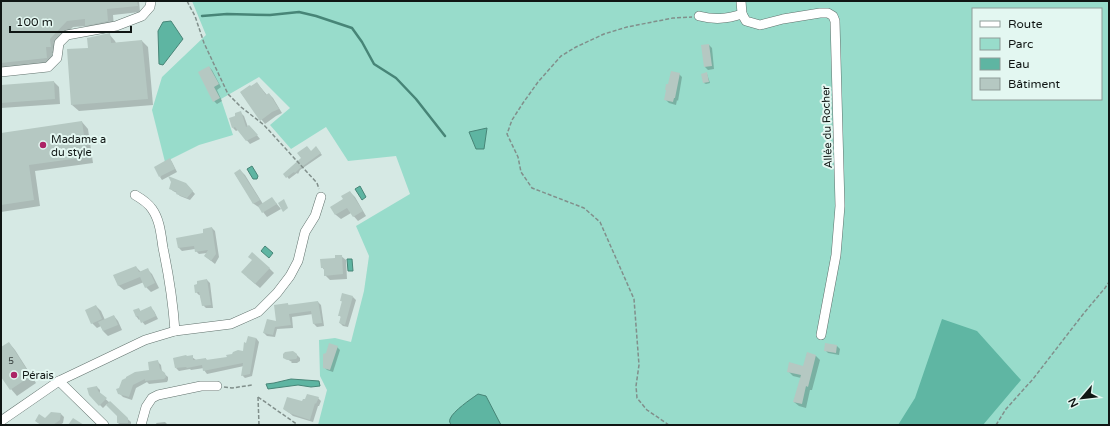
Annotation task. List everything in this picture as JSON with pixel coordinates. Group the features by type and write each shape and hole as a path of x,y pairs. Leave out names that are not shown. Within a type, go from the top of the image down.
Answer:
{"street":[{"path":"1,72 48,67 57,58 59,43 67,35 116,26 142,16 150,7 150,1"},
{"path":"699,16 729,18 742,14 741,1"},
{"name":"Allée du Rocher","path":"742,14 746,21 760,25 782,19 820,13 828,13 834,16 840,206 836,255 821,335"},
{"path":"136,195 153,210 159,225 169,280 175,331"},
{"path":"1,422 58,381 145,340 175,331 231,324 258,312 278,293 298,262 305,232 315,216 321,197"},
{"path":"58,381 104,425"},
{"path":"141,425 146,407 152,398 158,395 201,386 217,386"}],"path":[{"path":"187,1 195,16 204,43 228,94 241,107 264,125 317,182 321,197"},
{"path":"669,425 647,410 637,398 636,386 638,365 634,299 600,222 584,208 532,188 521,172 518,157 507,134 512,120 523,103 538,82 561,56 604,34 627,26 672,18 699,16"},
{"path":"996,425 1006,409 1033,379 1109,282"},
{"path":"217,386 232,388 252,385"},
{"path":"259,425 258,397 298,425"}],"green space":[{"path":"192,1 1109,1 1109,425 318,425 327,390 320,376 319,340 335,338 351,342 364,291 369,256 356,226 410,194 396,156 348,161 326,127 291,149 270,125 290,108 259,77 221,99 233,135 199,145 165,162 152,110 162,77 206,35"}],"shaded area":[{"path":"942,319 977,331 1021,380 983,425 898,425 915,398"}],"water":[{"path":"171,21 183,39 163,65 159,64 158,31 163,22"},
{"path":"487,128 484,149 476,149 469,132"},
{"path":"252,166 258,176 257,179 253,179 247,169"},
{"path":"360,186 366,197 362,200 355,189"},
{"path":"265,246 273,253 269,258 261,251"},
{"path":"347,259 352,259 353,271 348,271"},
{"path":"291,379 319,381 320,386 311,387 298,385 268,389 266,384"},
{"path":"478,394 486,396 501,425 451,425 450,419 455,412"}],"building":[{"path":"1,1 137,1 138,6 107,9 108,21 85,26 85,19 67,21 50,39 51,47 46,47 47,58 1,63"},
{"path":"110,33 111,43 142,40 148,99 71,105 67,49 88,48 87,38"},
{"path":"709,44 712,66 704,67 701,45"},
{"path":"209,66 219,84 214,87 220,98 213,102 198,72"},
{"path":"671,71 680,73 673,102 664,100 666,84 668,84"},
{"path":"707,72 709,82 703,83 701,74"},
{"path":"54,81 55,99 1,103 1,85"},
{"path":"257,82 266,95 269,93 279,109 272,112 260,121 240,92"},
{"path":"241,111 246,127 249,125 258,135 246,141 235,127 232,128 229,118 235,116 235,113"},
{"name":"Madame a du style","path":"82,121 87,157 29,165 34,200 1,205 1,133"},
{"path":"307,146 311,151 316,146 321,153 286,178 283,174 301,158 297,153"},
{"path":"170,158 175,169 159,177 154,167"},
{"path":"240,169 260,200 253,204 234,173"},
{"path":"168,176 186,183 193,191 187,198 176,194 177,192 169,189 171,182"},
{"path":"350,191 363,211 353,217 347,208 335,215 330,207 343,199 341,196"},
{"path":"272,197 277,204 262,213 258,206"},
{"path":"284,199 288,208 283,212 278,203"},
{"path":"212,227 216,254 211,261 204,256 208,250 195,252 194,246 178,248 176,238 203,233 203,229"},
{"path":"252,252 270,268 255,284 241,272 252,260 248,257"},
{"path":"335,255 342,255 343,274 324,276 324,268 321,268 320,259 335,258"},
{"path":"136,266 139,272 148,268 155,283 145,288 140,277 118,286 113,275"},
{"path":"207,279 211,305 202,306 199,292 195,293 194,285 197,284 197,281"},
{"path":"342,293 353,296 345,325 339,323 341,316 338,316 342,301 340,301"},
{"path":"318,301 322,323 313,324 311,311 289,314 291,325 275,327 273,335 263,333 267,319 276,321 274,305 288,303 288,305"},
{"path":"96,305 102,319 91,324 85,310"},
{"path":"151,306 156,316 141,323 133,310 139,308 140,311"},
{"path":"114,315 118,325 103,331 98,322"},
{"path":"248,336 256,338 250,374 241,376 243,363 203,371 202,365 187,368 175,368 173,358 193,355 193,360 206,358 206,360 227,357 226,355 232,354 238,350 243,351 244,342 246,343"},
{"path":"9,342 31,376 10,390 1,377 1,347"},
{"path":"329,343 338,346 330,370 323,368 323,354 326,353"},
{"path":"825,343 837,345 836,353 824,351"},
{"path":"293,351 297,354 296,359 287,360 283,358 283,354 285,352"},
{"path":"807,352 816,355 802,404 793,402 801,375 787,372 789,362 803,366"},
{"path":"158,360 160,369 165,373 166,377 164,379 145,381 145,379 133,385 129,397 118,394 116,389 119,388 122,380 135,372 149,370 148,362"},
{"path":"97,386 98,391 107,398 99,406 89,395 87,388"},
{"path":"307,394 319,397 316,404 315,403 310,420 289,413 283,409 287,397 302,401 305,399"},
{"path":"110,401 128,418 128,423 117,423 117,416 106,405"},
{"path":"51,412 61,413 60,420 53,425 41,425 35,421 39,414 45,418"},
{"path":"73,418 84,425 68,425"}],"waterway":[{"path":"202,16 227,14 270,15 299,12 352,28 362,42 374,64 396,78 416,99 445,136"}],"place":[{"name":"Madame a du style","path":"43,145"},
{"name":"Pérais","path":"14,375"}]}
